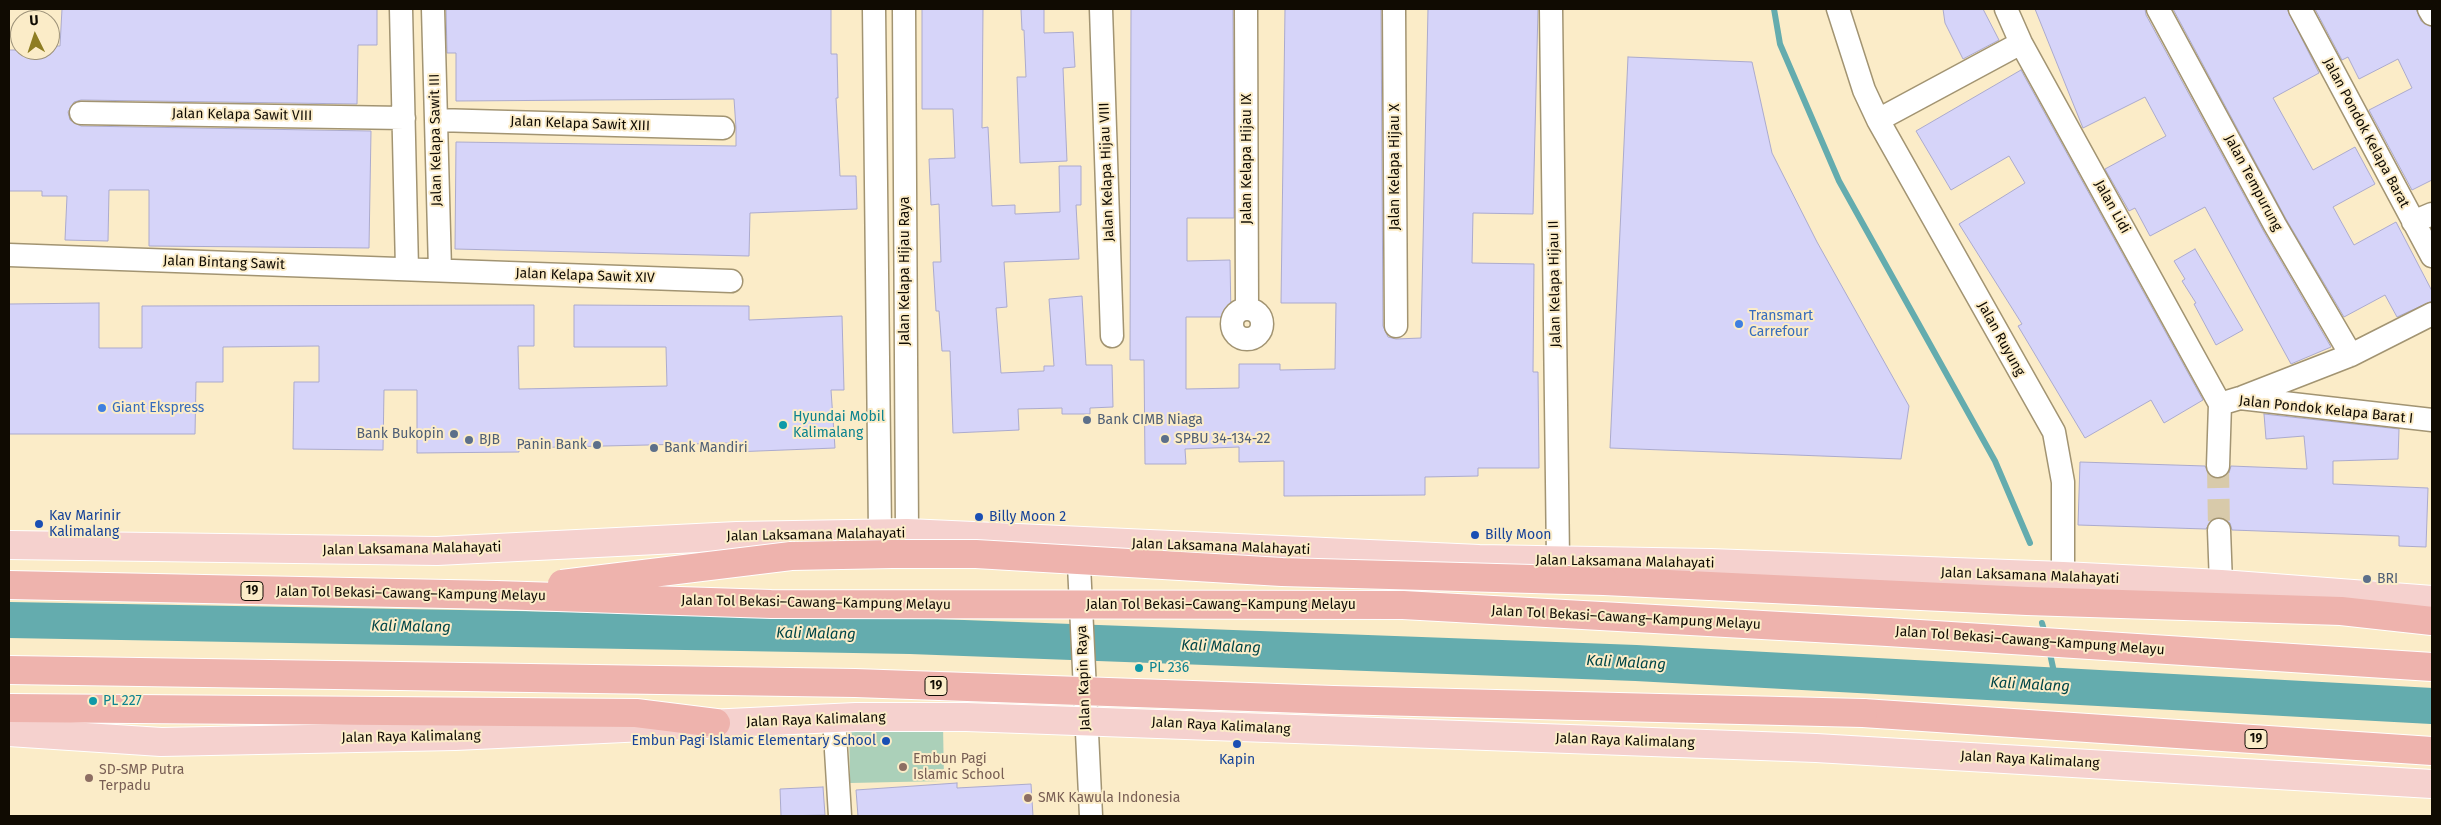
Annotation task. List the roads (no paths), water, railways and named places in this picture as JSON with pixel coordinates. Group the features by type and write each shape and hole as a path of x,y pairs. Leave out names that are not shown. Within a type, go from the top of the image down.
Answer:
{"highway":[{"path":"496,595 601,578 791,556 976,554 1282,572 1604,581 2027,601 2341,611 2432,621"},
{"name":"Jalan Tol Bekasi–Cawang–Kampung Melayu","path":"9,585 496,595 780,604 1403,605 1878,632 2432,667"},
{"name":"19","path":"9,670 855,683 1353,701 1863,713 2432,751"},
{"path":"9,708 636,713 716,723"}],"main road":[{"name":"Jalan Laksamana Malahayati","path":"9,545 438,551 737,536 880,532 1479,559 1710,563 1958,574 2058,576 2221,584 2432,600"},
{"name":"Jalan Raya Kalimalang","path":"9,732 161,742 455,736 834,718 966,717 1816,748 2432,784"}],"street":[{"path":"401,9 408,269"},
{"name":"Jalan Kelapa Sawit III","path":"433,9 440,270"},
{"name":"Jalan Kelapa Hijau Raya","path":"874,9 880,532"},
{"name":"Jalan Kelapa Hijau Raya","path":"904,9 907,533"},
{"name":"Jalan Kelapa Hijau VIII","path":"1101,9 1112,336"},
{"name":"Jalan Kelapa Hijau IX","path":"1246,9 1247,309"},
{"name":"Jalan Kelapa Hijau X","path":"1394,9 1396,326"},
{"name":"Jalan Kelapa Hijau II","path":"1551,9 1558,560"},
{"name":"Jalan Ruyung","path":"1838,9 1864,90 1878,120 2054,432 2063,482 2058,576"},
{"name":"Jalan Lidi","path":"2006,9 2021,42 2230,401"},
{"name":"Jalan Tempurung","path":"2158,9 2275,226 2351,355"},
{"name":"Jalan Pondok Kelapa Barat","path":"2300,9 2423,218 2432,256"},
{"path":"2429,9 2432,14"},
{"path":"1878,120 2021,42"},
{"name":"Jalan Kelapa Sawit VIII","path":"81,113 404,118"},
{"name":"Jalan Kelapa Sawit XIII","path":"436,120 723,128"},
{"name":"Jalan Bintang Sawit","path":"9,255 440,270"},
{"name":"Jalan Kelapa Sawit XIV","path":"440,270 731,281"},
{"path":"2218,466 2230,401 2351,355 2432,314"},
{"path":"878,371 906,373"},
{"name":"Jalan Pondok Kelapa Barat I","path":"2230,401 2432,420"},
{"path":"2218,530 2221,584"},
{"name":"Jalan Kapin Raya","path":"1078,540 1091,816"},
{"path":"834,718 840,816"}],"waterway":[{"path":"1774,9 1780,44 1839,181 1995,461 2030,543"},
{"name":"Kali Malang","path":"9,620 910,636 1636,663 2432,706"},
{"path":"2042,623 2046,637"},
{"path":"2049,649 2057,686"}],"tunnel":[{"path":"2218,466 2219,530"}],"place":[{"name":"Transmart Carrefour","path":"1739,324"},
{"name":"Giant Ekspress","path":"102,408"},
{"name":"Bank CIMB Niaga","path":"1087,420"},
{"name":"Hyundai Mobil Kalimalang","path":"783,425"},
{"name":"Bank Bukopin","path":"454,434"},
{"name":"SPBU 34-134-22","path":"1165,439"},
{"name":"BJB","path":"469,440"},
{"name":"Panin Bank","path":"597,445"},
{"name":"Bank Mandiri","path":"654,448"},
{"name":"Billy Moon 2","path":"979,517"},
{"name":"Kav Marinir Kalimalang","path":"39,524"},
{"name":"Billy Moon","path":"1475,535"},
{"name":"BRI","path":"2367,579"},
{"name":"PL 236","path":"1139,668"},
{"name":"PL 227","path":"93,701"},
{"name":"Embun Pagi Islamic Elementary School","path":"886,741"},
{"name":"Kapin","path":"1237,744"},
{"name":"Embun Pagi Islamic School","path":"903,767"},
{"name":"SD-SMP Putra Terpadu","path":"89,778"},
{"name":"SMK Kawula Indonesia","path":"1028,798"}]}
